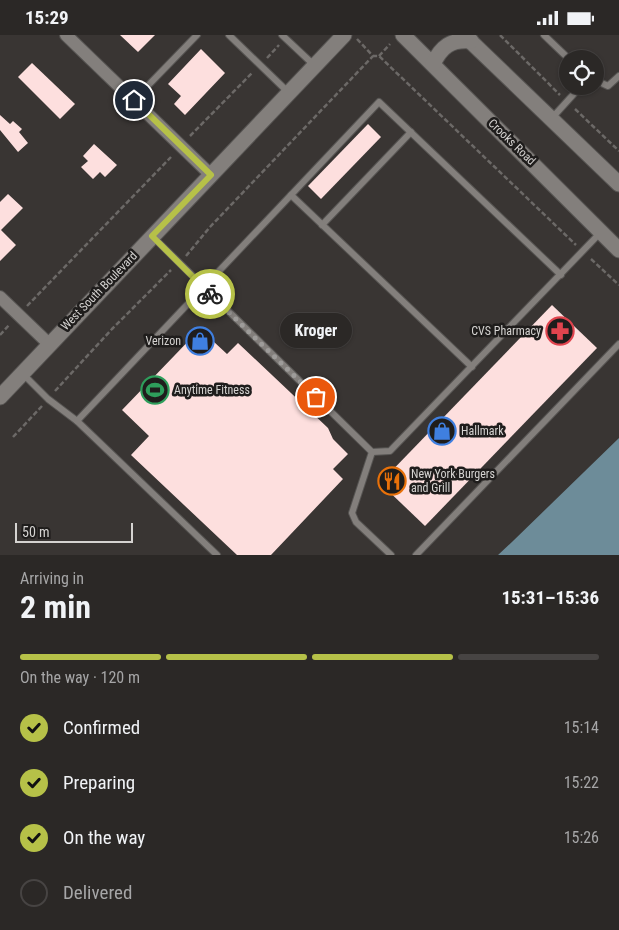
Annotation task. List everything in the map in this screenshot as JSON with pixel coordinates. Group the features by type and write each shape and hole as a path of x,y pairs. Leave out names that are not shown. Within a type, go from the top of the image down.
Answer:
{"main road":[{"name":"West South Boulevard","path":"0,397 344,35"},
{"name":"Crooks Road","path":"403,35 619,250"},
{"path":"432,64 442,48 451,42 467,38 619,184"}],"street":[{"path":"66,35 211,175"},
{"path":"0,297 49,344"}],"lane":[{"path":"134,100 197,35"},
{"path":"229,35 289,93"},
{"path":"282,35 314,66"},
{"path":"544,35 560,50"},
{"path":"604,84 608,86 619,76"},
{"path":"551,119 573,95"},
{"path":"77,421 379,102 561,275"},
{"path":"322,225 410,132"},
{"path":"291,195 472,367"},
{"path":"152,236 372,452 390,451 601,232"},
{"path":"416,555 619,344"},
{"path":"22,373 48,399 77,421 217,555"},
{"path":"372,452 352,513 356,522 391,555"}],"path":[{"path":"353,35 373,56"},
{"path":"500,35 555,90"},
{"path":"268,57 278,46"},
{"path":"379,56 385,49"},
{"path":"186,255 210,227 373,56 379,56 574,243"},
{"path":"190,136 252,73"},
{"path":"581,115 619,151"},
{"path":"27,306 168,159"},
{"path":"592,260 619,285"},
{"path":"57,389 112,329 169,273"},
{"path":"0,335 10,324"},
{"path":"13,437 39,408"}],"water":[{"path":"619,438 619,555 498,555 513,541"}],"building":[{"path":"120,35 155,35 138,52"},
{"path":"201,49 225,73 185,115 174,104 181,96 168,84"},
{"path":"32,63 75,104 60,119 18,77"},
{"path":"0,115 10,124 13,121 22,129 19,132 28,143 18,152 0,130"},
{"path":"368,124 381,137 321,199 308,186"},
{"path":"94,144 117,165 105,177 100,172 93,179 81,167 88,161 83,156"},
{"path":"8,194 23,208 1,230 16,245 0,261 0,202"},
{"path":"552,305 597,348 425,526 380,483"},
{"path":"200,329 227,354 238,343 328,428 333,439 348,454 333,469 343,479 271,555 237,555 131,455 149,436 122,410"}],"way so far":[{"path":"210,294 316,397"}],"place":[{"name":"CVS Pharmacy","path":"560,331"},
{"name":"Verizon","path":"200,341"},
{"name":"Anytime Fitness","path":"155,390"},
{"name":"Kroger","path":"316,397"},
{"name":"Hallmark","path":"442,431"},
{"name":"New York Burgers and Grill","path":"392,481"}],"route":[{"path":"134,100 211,175 152,236 210,294"}]}
